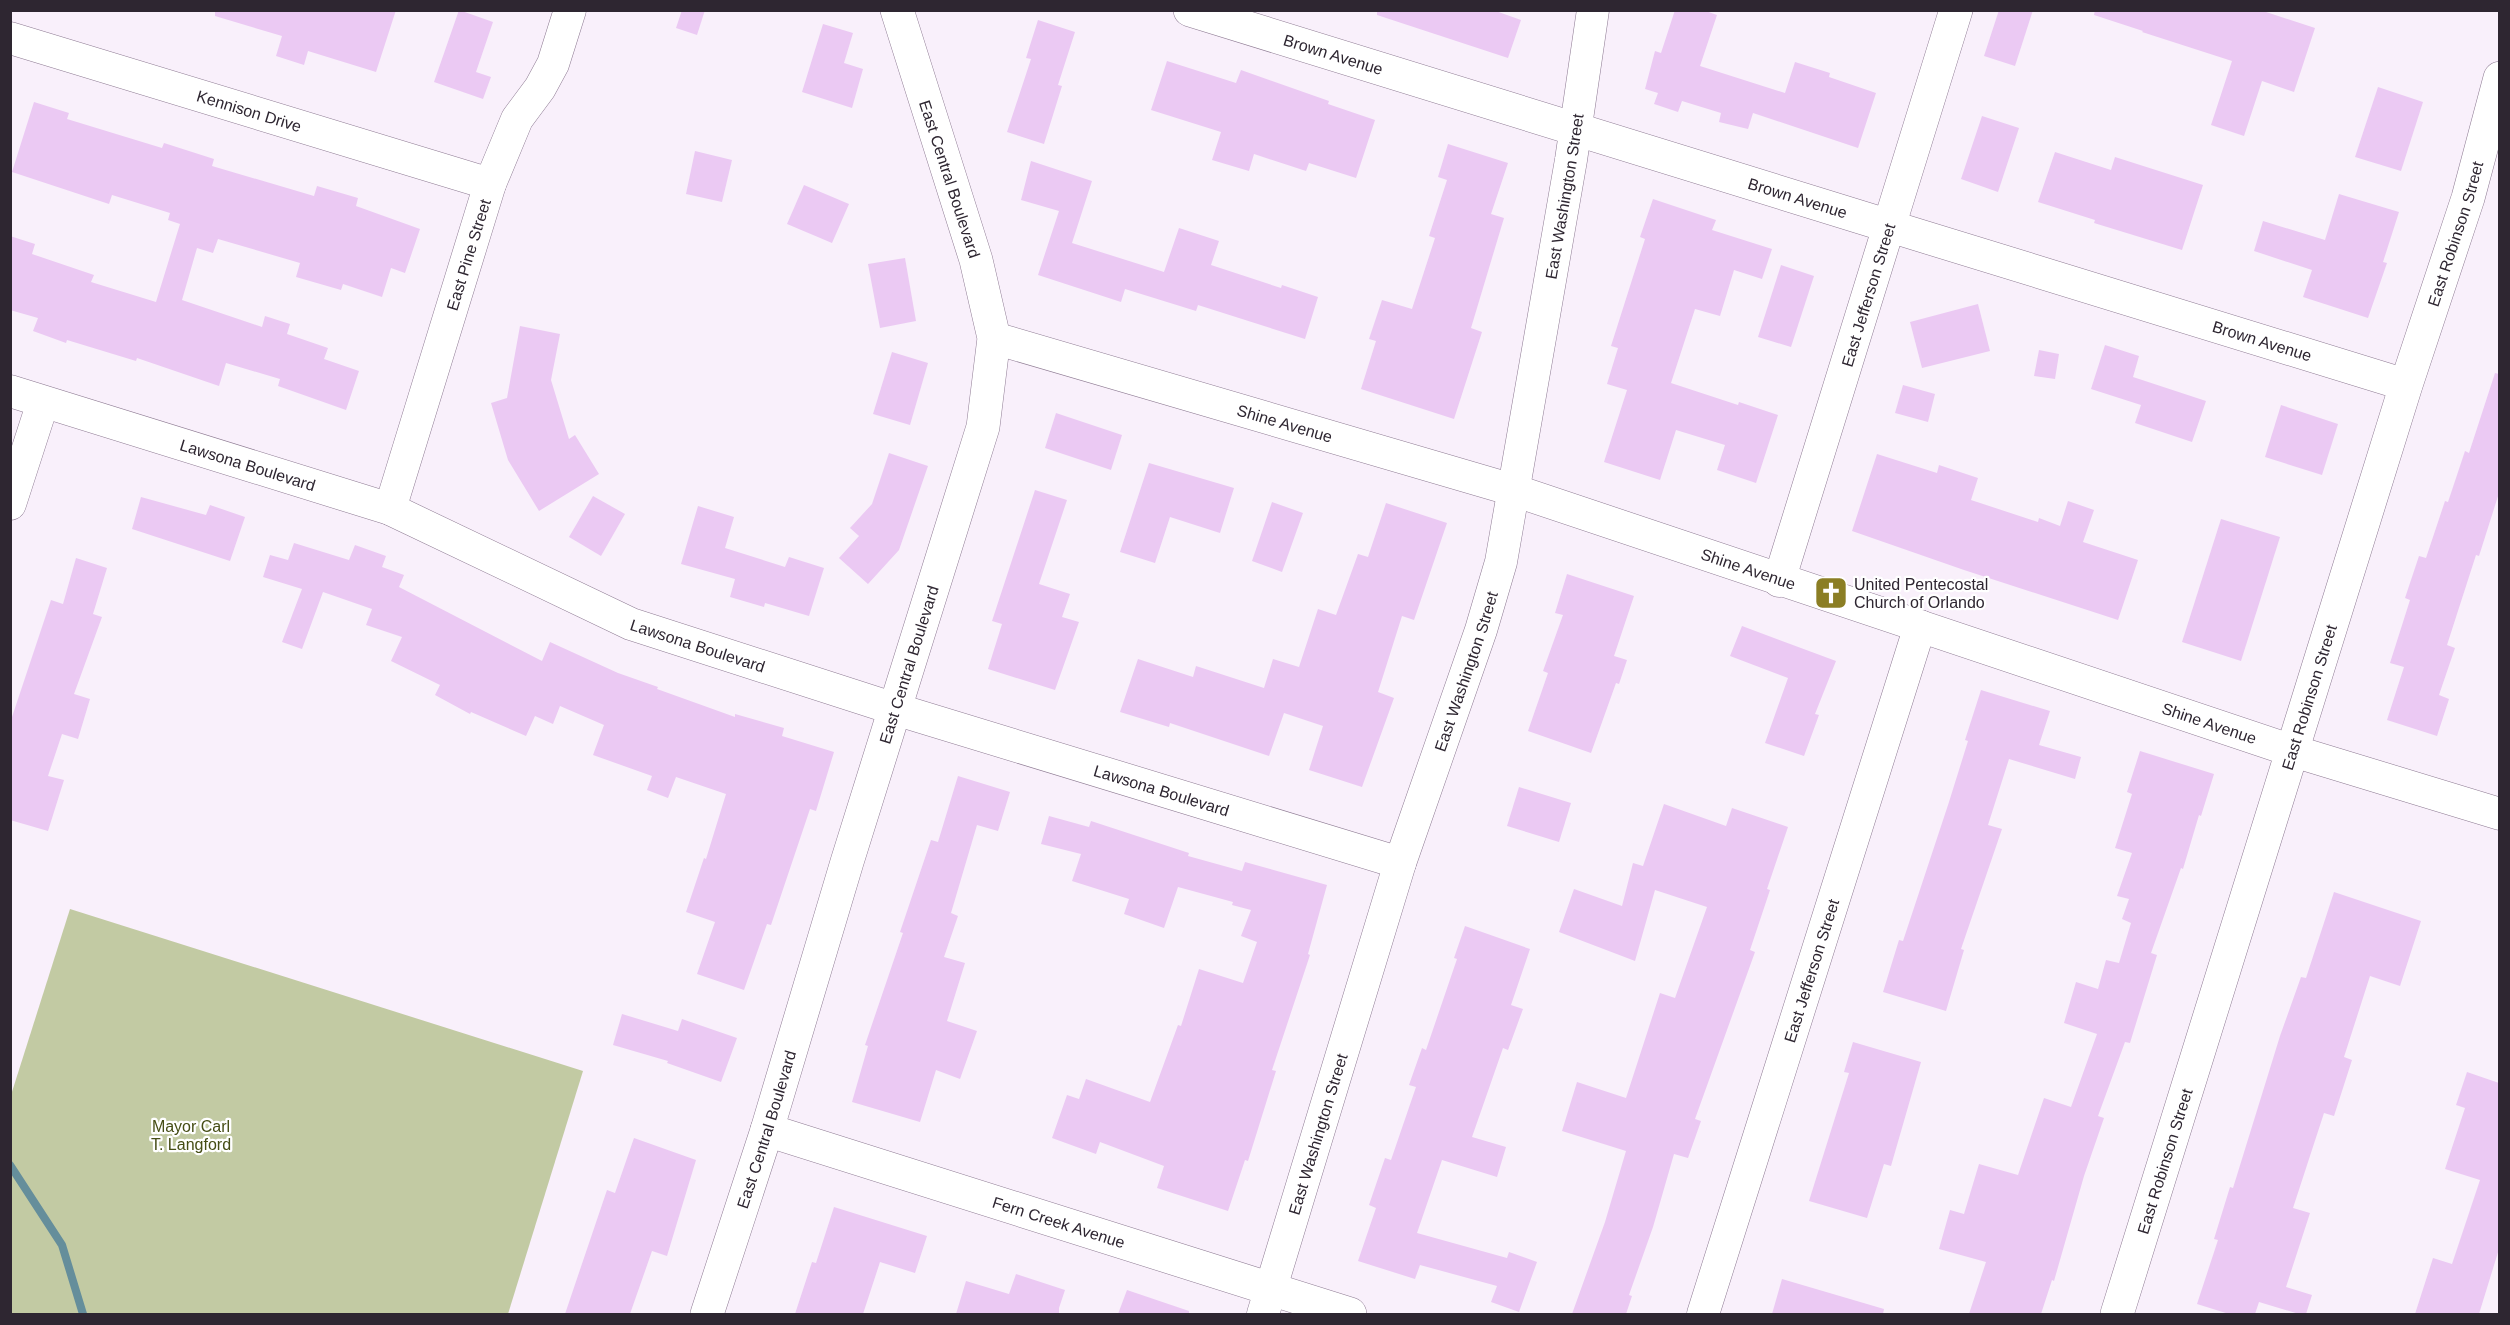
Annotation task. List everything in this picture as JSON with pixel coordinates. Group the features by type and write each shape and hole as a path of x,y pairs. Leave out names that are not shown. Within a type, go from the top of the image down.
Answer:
{"street":[{"name":"East Pine Street","path":"390,509 490,184 517,118 540,88 553,64 570,10"},
{"name":"East Central Boulevard","path":"708,1314 767,1130 847,862 983,427 994,338 976,260 897,10"},
{"name":"Brown Avenue","path":"1190,10 2406,385"},
{"name":"East Washington Street","path":"1267,1302 1400,863 1481,630 1500,562 1576,128 1593,10"},
{"name":"East Jefferson Street","path":"1779,581 1956,10"},
{"name":"Kennison Drive","path":"10,38 490,184"},
{"name":"East Robinson Street","path":"2117,1314 2406,385 2468,198 2499,78"},
{"name":"Shine Avenue","path":"994,338 1513,490 1779,581 2294,751 2499,814"},
{"name":"Lawsona Boulevard","path":"10,392 390,509 631,624 895,709 1400,863"},
{"path":"10,504 43,402"},
{"name":"East Jefferson Street","path":"1703,1314 1920,626"},
{"name":"Fern Creek Avenue","path":"767,1130 1267,1302 1350,1314"}],"green space":[{"name":"Mayor Carl T. Langford","path":"70,909 583,1071 508,1314 11,1314 11,1095"}],"building":[{"path":"215,10 396,10 376,72 308,51 304,65 276,56 282,36 215,16"},
{"path":"459,10 493,22 476,72 491,77 483,99 434,82"},
{"path":"682,10 705,10 697,35 676,28"},
{"path":"1377,10 1493,10 1521,20 1508,58 1377,15"},
{"path":"1675,10 1703,10 1717,15 1700,66 1785,93 1795,62 1830,73 1829,77 1876,93 1858,148 1753,113 1748,129 1719,122 1721,113 1682,101 1678,112 1654,104 1658,93 1645,89 1655,51 1661,53"},
{"path":"1999,10 2033,10 2015,66 1984,56"},
{"path":"2095,10 2260,10 2315,28 2294,92 2262,81 2244,136 2211,125 2232,61 2094,15"},
{"path":"1038,20 1075,32 1058,85 1062,86 1044,144 1007,132 1031,59 1026,58"},
{"path":"823,24 853,33 844,63 863,69 852,108 802,92"},
{"path":"1167,61 1236,83 1241,70 1375,120 1356,178 1309,163 1306,171 1254,154 1249,171 1212,160 1221,132 1151,110"},
{"path":"2378,87 2423,102 2401,171 2355,157"},
{"path":"34,102 69,113 67,119 162,148 164,143 214,159 212,166 314,196 317,186 358,198 356,206 420,229 405,273 391,268 382,297 343,284 341,290 296,277 300,263 218,239 213,253 197,248 182,300 262,327 265,316 290,324 287,334 328,348 324,359 359,371 346,410 278,386 280,379 226,363 219,386 137,358 136,361 67,340 66,343 33,331 38,318 10,310 10,236 35,244 32,254 94,275 91,282 156,302 180,224 168,220 170,213 112,195 109,204 12,172"},
{"path":"1982,116 2019,128 1998,192 1961,179"},
{"path":"1448,144 1508,163 1491,214 1504,218 1471,328 1482,332 1454,419 1361,389 1376,341 1369,339 1382,300 1412,309 1435,238 1429,236 1447,180 1438,177"},
{"path":"695,151 732,160 722,202 686,194"},
{"path":"2055,152 2111,170 2115,157 2203,185 2182,250 2094,223 2095,220 2038,202"},
{"path":"1031,161 1092,181 1072,243 1164,272 1179,228 1219,241 1211,265 1281,288 1282,285 1318,297 1305,339 1198,305 1196,311 1125,289 1121,302 1038,275 1059,211 1021,200"},
{"path":"804,185 849,204 832,243 787,224"},
{"path":"2339,194 2399,212 2383,262 2387,263 2368,318 2303,297 2312,270 2254,251 2263,221 2325,240"},
{"path":"1653,199 1716,220 1712,230 1772,249 1762,279 1734,270 1720,316 1695,309 1671,383 1738,405 1739,402 1778,415 1756,483 1717,470 1725,445 1676,430 1660,480 1604,462 1627,390 1607,384 1618,348 1611,346 1645,239 1640,237"},
{"path":"905,258 916,321 880,328 868,264"},
{"path":"1781,265 1814,276 1791,347 1758,337"},
{"path":"1978,304 1990,351 1922,368 1910,322"},
{"path":"520,326 560,334 551,380 569,439 575,435 599,474 539,511 508,460 491,403 507,398"},
{"path":"2105,345 2139,356 2133,377 2206,401 2192,442 2135,423 2141,405 2091,389"},
{"path":"2039,350 2059,354 2055,379 2034,376"},
{"path":"892,352 928,363 910,425 873,414"},
{"path":"2495,373 2499,374 2499,493 2447,645 2455,648 2439,695 2449,699 2437,736 2387,720 2404,667 2390,663 2410,600 2405,598 2419,556 2426,558 2465,451 2469,453"},
{"path":"1903,385 1935,394 1928,422 1895,413"},
{"path":"2281,405 2338,424 2322,475 2265,457"},
{"path":"1056,413 1122,435 1111,470 1045,448"},
{"path":"889,453 928,466 899,550 868,584 839,558 859,536 850,528 872,504"},
{"path":"1877,454 1937,473 1939,465 1978,478 1971,500 2038,522 2039,518 2060,526 2068,501 2094,510 2083,542 2138,560 2118,620 1852,531"},
{"path":"1149,463 1234,488 1220,533 1170,517 1155,563 1120,552"},
{"path":"1035,490 1067,500 1039,584 1070,594 1062,617 1079,622 1055,690 988,669 1002,624 992,621"},
{"path":"593,496 625,514 601,556 569,537"},
{"path":"141,497 206,515 210,505 245,517 230,561 132,529"},
{"path":"1272,502 1303,513 1282,572 1252,561"},
{"path":"1386,503 1447,523 1414,620 1402,616 1378,692 1394,698 1362,787 1309,770 1323,726 1284,713 1269,756 1170,723 1169,727 1120,712 1138,659 1193,677 1196,666 1264,688 1273,659 1299,667 1318,609 1336,615 1358,554 1368,557"},
{"path":"698,506 734,517 725,548 785,567 789,557 824,568 809,616 765,603 764,607 730,597 735,579 681,564"},
{"path":"2221,519 2280,537 2241,661 2182,642"},
{"path":"294,543 349,560 355,545 386,556 382,567 404,575 399,587 542,661 550,642 618,673 658,687 657,689 735,717 735,714 784,728 782,736 834,752 816,811 810,809 771,925 767,924 744,990 697,974 715,922 686,912 704,858 706,859 726,794 676,777 668,798 647,790 652,776 593,755 604,725 560,706 553,724 535,716 526,736 471,712 470,714 435,695 440,685 391,661 402,637 366,625 372,609 323,592 302,649 282,642 302,589 263,577 270,555 288,560"},
{"path":"76,558 107,568 93,614 102,617 74,694 90,699 78,739 62,734 48,776 64,780 48,831 10,820 10,723 51,600 63,604"},
{"path":"1567,574 1634,596 1614,656 1627,660 1619,684 1616,683 1591,753 1528,731 1548,673 1543,671 1563,615 1555,613"},
{"path":"1742,626 1836,661 1815,714 1819,715 1804,756 1765,743 1788,678 1730,656"},
{"path":"1981,690 2050,711 2039,745 2081,757 2075,779 2009,759 1988,825 2002,829 1961,949 1964,950 1946,1011 1883,992 1899,940 1903,941 1949,802"},
{"path":"2140,751 2214,774 2183,869 2181,868 2151,953 2157,955 2130,1043 2125,1042 2098,1116 2104,1118 2084,1176 2054,1281 2052,1280 2041,1314 1969,1314 1986,1262 1939,1249 1950,1210 1964,1214 1979,1164 2018,1175 2044,1098 2071,1107 2097,1034 2064,1023 2076,982 2098,989 2106,960 2119,963 2131,923 2122,919 2129,899 2117,896 2132,853 2115,848 2132,794 2127,792"},
{"path":"958,776 1010,792 998,831 977,825 951,913 958,916 944,957 965,963 947,1021 977,1031 960,1079 936,1070 920,1122 852,1102 868,1046 865,1045 903,933 900,932 931,840 938,842"},
{"path":"1519,787 1571,803 1559,842 1507,826"},
{"path":"1664,804 1726,826 1732,808 1788,827 1750,950 1755,952 1695,1119 1701,1121 1688,1158 1674,1154 1653,1227 1629,1295 1632,1296 1626,1314 1572,1314 1605,1222 1626,1151 1562,1131 1577,1082 1626,1098 1660,993 1675,998 1707,907 1655,890 1635,961 1559,932 1574,889 1622,906 1633,863 1643,866"},
{"path":"1049,816 1089,827 1091,821 1189,853 1188,856 1242,871 1245,862 1327,885 1308,954 1310,955 1272,1070 1276,1071 1248,1161 1245,1160 1228,1211 1157,1188 1164,1166 1100,1142 1096,1154 1052,1138 1067,1095 1079,1099 1086,1079 1150,1102 1178,1025 1181,1026 1199,969 1243,983 1257,942 1241,936 1251,910 1232,905 1233,902 1178,887 1164,928 1124,914 1129,899 1072,881 1081,854 1041,844"},
{"path":"2334,892 2421,921 2400,986 2370,976 2344,1057 2352,1060 2334,1116 2324,1113 2293,1208 2310,1213 2286,1287 2312,1295 2306,1314 2259,1302 2255,1314 2229,1314 2197,1304 2218,1240 2214,1239 2230,1187 2233,1188 2280,1036 2301,977 2306,978"},
{"path":"1465,926 1530,949 1511,1005 1523,1009 1508,1050 1503,1048 1472,1137 1506,1147 1497,1177 1442,1160 1417,1233 1507,1258 1509,1252 1537,1262 1519,1312 1491,1302 1497,1286 1420,1265 1415,1279 1358,1261 1376,1208 1369,1205 1385,1158 1391,1160 1416,1087 1409,1085 1422,1048 1426,1050 1457,959 1454,958"},
{"path":"622,1014 678,1031 682,1019 737,1038 721,1082 667,1063 668,1061 613,1045"},
{"path":"1853,1042 1921,1062 1891,1166 1884,1164 1867,1218 1809,1201 1849,1073 1844,1072"},
{"path":"2467,1072 2499,1083 2499,1249 2479,1314 2415,1314 2433,1258 2452,1264 2480,1180 2445,1169 2465,1108 2456,1105"},
{"path":"634,1138 696,1160 667,1256 652,1251 630,1314 565,1314 607,1190 615,1193"},
{"path":"834,1207 927,1236 915,1273 880,1262 863,1314 795,1314 812,1262 816,1263"},
{"path":"1016,1274 1065,1290 1059,1314 956,1314 966,1281 1009,1294"},
{"path":"1782,1279 1884,1309 1883,1314 1772,1314"},
{"path":"1127,1290 1189,1311 1189,1314 1118,1314"}],"waterway":[{"path":"10,1165 62,1245 83,1314"}],"place":[{"name":"United Pentecostal Church of Orlando","path":"1831,593"}]}
